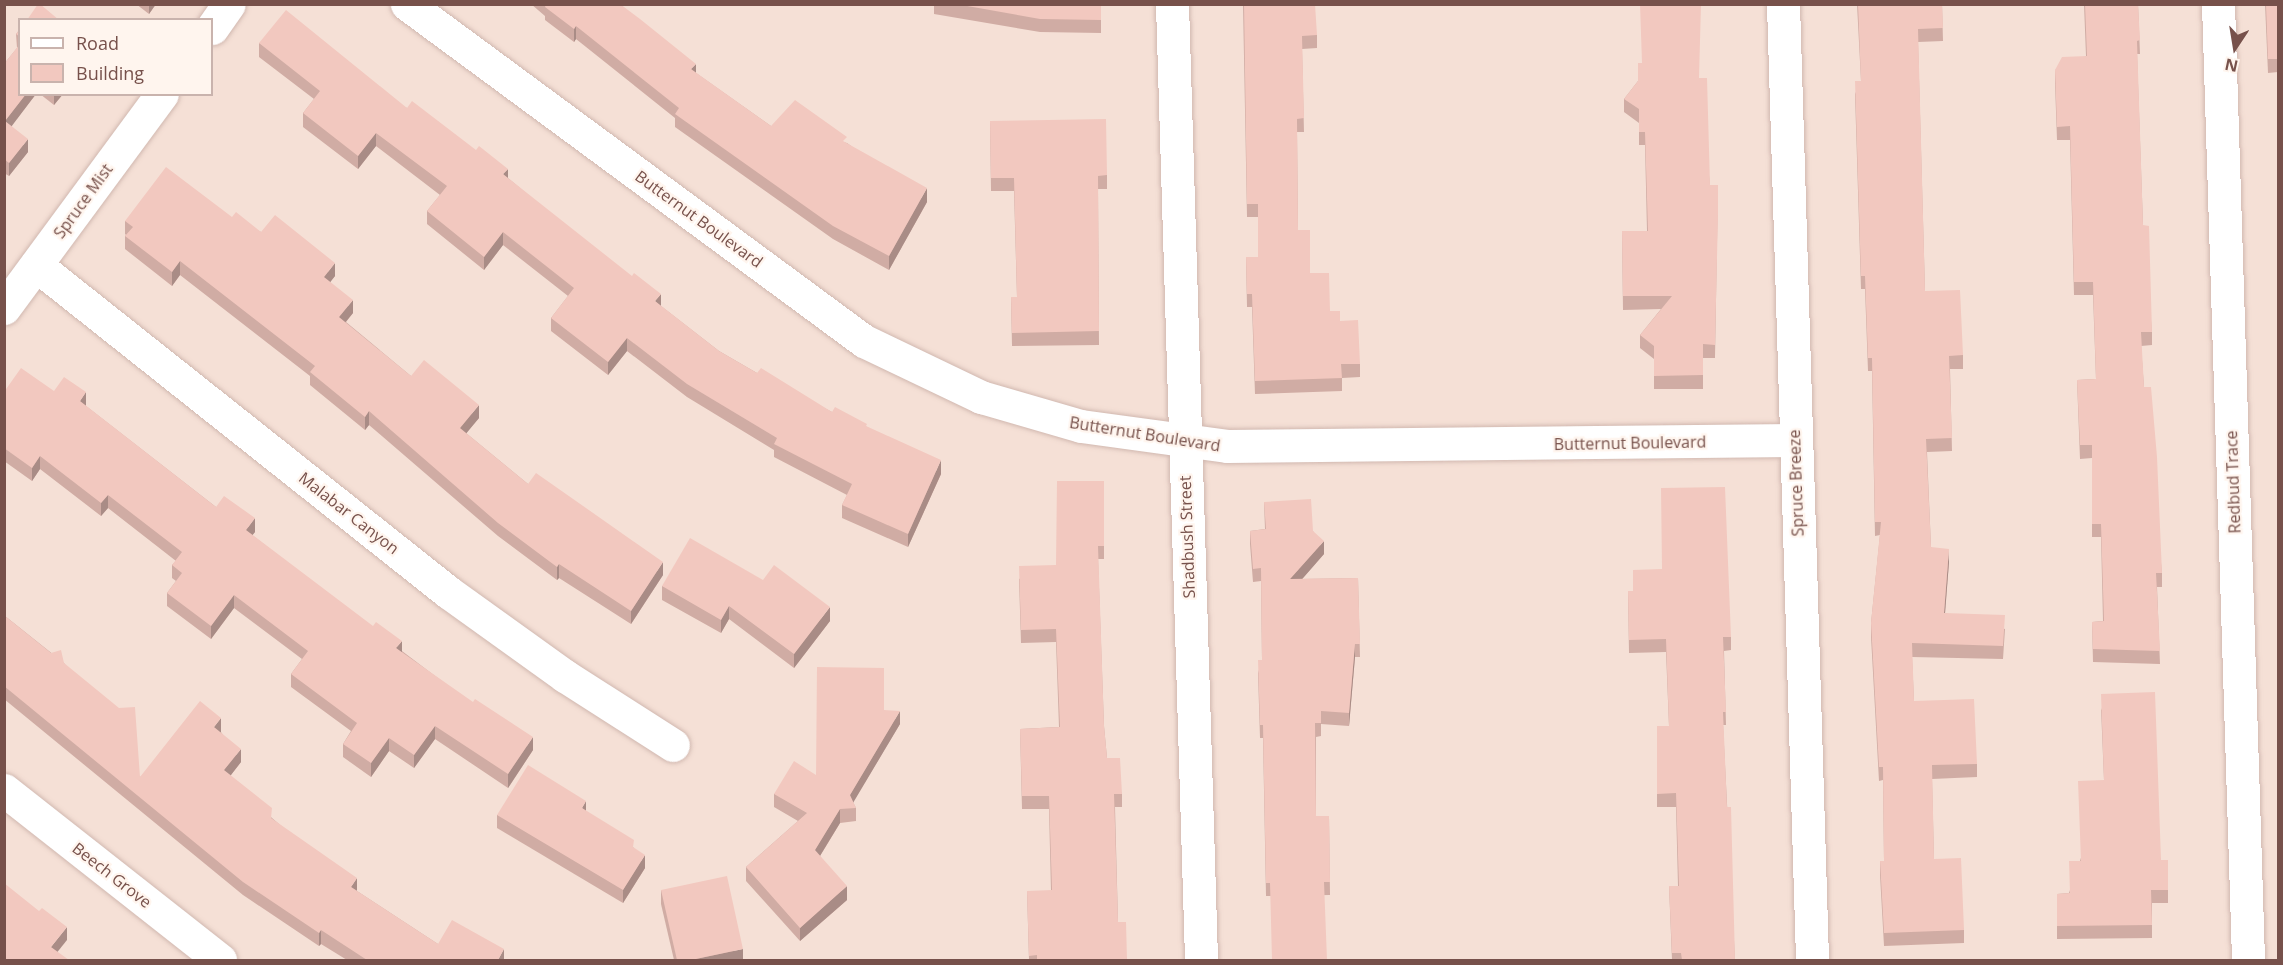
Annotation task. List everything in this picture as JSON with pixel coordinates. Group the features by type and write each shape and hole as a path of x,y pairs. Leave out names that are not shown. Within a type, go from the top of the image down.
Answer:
{"street":[{"path":"213,27 229,4"},
{"name":"Butternut Boulevard","path":"407,4 864,341 981,397 1081,426 1183,442 1324,447 1795,440"},
{"name":"Shadbush Street","path":"1172,4 1183,442 1201,960"},
{"name":"Spruce Breeze","path":"1783,4 1812,960"},
{"name":"Redbud Trace","path":"2218,4 2248,960"},
{"name":"Spruce Mist","path":"4,308 161,96"},
{"name":"Malabar Canyon","path":"36,265 448,592 565,676 673,745"},
{"name":"Beech Grove","path":"4,790 219,960"}],"shaded area":[{"path":"5,5 2278,5 2278,960 5,960"}],"building":[{"path":"40,4 57,18 28,18"},
{"path":"546,4 620,4 696,64 691,69 771,126 795,100 847,137 843,141 927,188 889,256 833,226 675,114 679,108 576,26 574,29 545,7"},
{"path":"956,4 1101,4 1101,20 1040,19"},
{"path":"1244,4 1315,4 1317,35 1302,36 1304,118 1297,119 1298,230 1310,230 1310,273 1329,273 1330,311 1340,311 1340,321 1358,320 1360,364 1341,364 1342,378 1255,381 1252,294 1247,294 1246,257 1258,257 1258,204 1247,204"},
{"path":"1640,4 1701,4 1699,78 1707,78 1710,185 1718,185 1715,345 1703,344 1703,375 1654,376 1654,346 1640,335 1672,296 1623,296 1622,231 1648,231 1645,132 1639,132 1639,109 1624,99 1638,81 1638,63 1642,63"},
{"path":"1858,4 1942,4 1943,28 1918,29 1925,291 1960,290 1963,355 1949,356 1952,438 1926,439 1931,547 1949,549 1944,613 2005,615 2003,646 1912,643 1914,701 1974,699 1977,764 1932,765 1934,859 1961,858 1964,930 1884,933 1880,861 1884,861 1883,767 1879,767 1871,623 1881,522 1875,522 1872,358 1868,358 1865,276 1861,276 1855,81 1861,81"},
{"path":"2085,4 2138,4 2140,40 2137,41 2143,225 2149,226 2152,332 2141,332 2144,387 2151,387 2157,457 2162,573 2156,573 2160,651 2093,649 2092,622 2104,621 2101,524 2092,524 2092,445 2080,445 2077,380 2096,379 2093,282 2074,282 2070,126 2057,127 2055,70 2062,57 2087,56"},
{"path":"2266,4 2278,4 2278,59 2268,59"},
{"path":"286,10 407,108 412,101 476,150 479,146 508,169 503,174 632,276 634,273 661,294 655,301 719,351 757,373 761,368 832,412 835,407 867,424 866,426 941,460 908,534 842,505 852,484 774,444 777,438 687,384 627,338 608,362 551,318 574,288 503,232 484,257 427,211 447,186 376,133 358,156 303,113 320,91 259,43"},
{"path":"18,46 18,96 24,96 5,121 28,139 9,163 4,159 4,64"},
{"path":"1106,119 1107,175 1098,176 1099,331 1012,333 1011,297 1017,297 1014,178 991,178 990,121"},
{"path":"166,167 232,217 236,212 261,232 275,215 335,263 324,277 353,300 339,317 411,376 424,360 479,405 460,428 528,484 536,473 663,562 631,611 559,564 557,567 498,523 369,411 365,417 310,372 315,366 180,261 172,272 125,236 133,227 125,221"},
{"path":"21,368 54,391 64,377 86,392 80,401 216,507 224,496 255,518 246,530 373,626 376,622 402,641 396,648 473,702 475,699 533,737 508,774 435,726 414,755 389,738 371,763 343,744 357,723 291,674 308,651 234,595 211,626 167,593 182,573 172,565 182,552 108,495 101,503 40,456 32,468 4,448 4,392"},
{"path":"1057,481 1104,481 1104,546 1098,546 1104,726 1107,758 1120,758 1122,794 1114,794 1118,922 1126,922 1127,960 1037,960 1037,955 1029,956 1027,891 1052,890 1049,796 1022,796 1020,729 1060,727 1056,629 1021,630 1019,566 1056,565"},
{"path":"1725,487 1731,637 1723,637 1726,712 1723,712 1727,807 1731,807 1735,960 1682,960 1681,953 1672,953 1669,886 1679,886 1676,793 1657,794 1657,726 1669,726 1666,639 1629,640 1628,591 1633,591 1633,570 1662,569 1661,488"},
{"path":"1311,499 1313,531 1324,541 1290,579 1358,578 1360,644 1355,644 1349,713 1321,711 1321,723 1315,723 1316,816 1329,816 1330,882 1324,882 1327,960 1272,960 1270,883 1266,883 1263,725 1260,725 1258,660 1262,660 1261,568 1253,569 1250,531 1266,529 1264,502"},
{"path":"690,538 763,580 774,565 830,607 794,654 729,606 721,620 662,586"},
{"path":"4,614 51,653 61,650 64,663 119,708 135,707 140,777 200,701 221,718 214,727 241,749 224,770 272,808 271,818 357,878 351,887 438,944 452,920 504,949 498,960 367,960 321,930 319,933 243,882 4,686"},
{"path":"817,667 884,668 884,710 900,711 850,795 856,808 840,809 815,850 847,886 800,928 746,867 807,813 774,794 794,761 816,775"},
{"path":"2155,692 2161,860 2168,860 2168,890 2151,890 2152,925 2057,926 2057,894 2070,893 2069,861 2081,861 2078,781 2104,780 2101,694"},
{"path":"528,765 586,801 582,808 634,840 633,847 645,855 623,890 497,815"},
{"path":"727,876 743,949 691,960 677,960 661,890"},
{"path":"4,883 39,911 42,908 67,927 51,947 69,960 4,960"}]}
